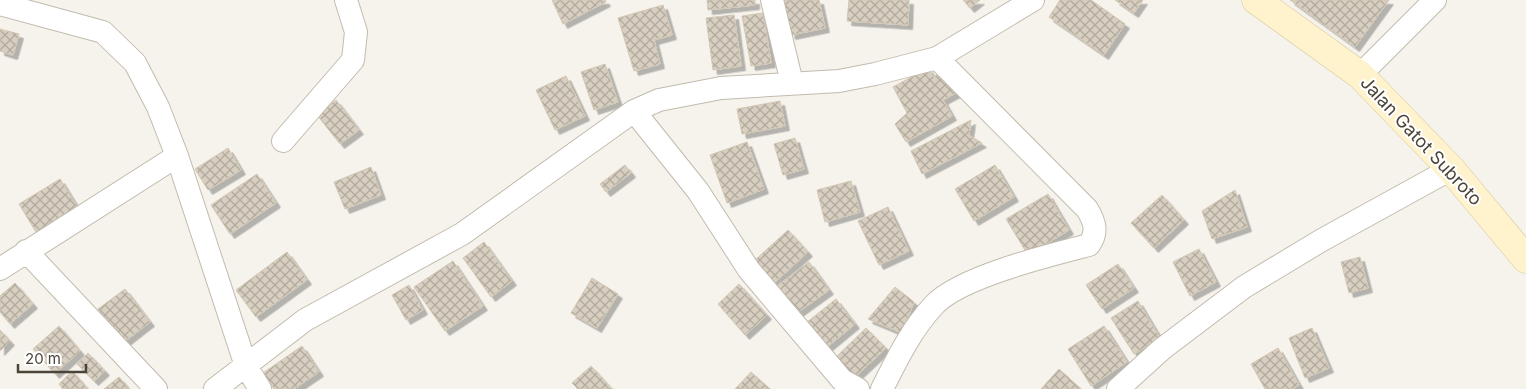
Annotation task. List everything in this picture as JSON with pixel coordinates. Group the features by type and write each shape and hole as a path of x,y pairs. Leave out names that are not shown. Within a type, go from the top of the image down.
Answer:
{"main road":[{"name":"Jalan Gatot Subroto","path":"1256,0 1360,75 1451,169 1526,259"}],"street":[{"path":"283,141 353,60 356,32 346,0"},
{"path":"772,0 792,83"},
{"path":"215,389 305,320 462,234 634,111 659,100 721,88 840,81 937,58 1034,0"},
{"path":"1360,75 1435,0"},
{"path":"0,4 103,32 126,52 135,63 158,107 177,156 246,366 260,389"},
{"path":"882,389 901,350 914,330 935,304 950,292 999,272 1089,245 1095,236 1093,219 1087,209 937,58"},
{"path":"634,111 698,191 749,270 842,380 858,389"},
{"path":"0,269 177,156"},
{"path":"1118,389 1162,349 1244,286 1322,240 1451,169"},
{"path":"26,251 156,389"}],"building":[{"path":"552,0 605,0 606,2 563,24"},
{"path":"707,0 755,0 755,5 708,10"},
{"path":"784,0 819,0 825,28 791,35"},
{"path":"849,0 909,0 908,25 847,21"},
{"path":"963,0 980,0 970,8"},
{"path":"1060,0 1091,0 1125,24 1104,55 1049,17"},
{"path":"1115,0 1143,0 1134,13"},
{"path":"1290,0 1389,0 1355,47"},
{"path":"663,5 672,35 654,40 660,64 634,71 618,18"},
{"path":"763,13 771,63 751,66 742,16"},
{"path":"734,15 741,66 713,70 706,18"},
{"path":"0,29 19,34 13,55 0,51"},
{"path":"605,64 618,102 594,110 581,72"},
{"path":"928,68 933,77 944,71 956,93 943,100 952,116 906,142 895,124 907,113 893,87"},
{"path":"566,76 585,116 555,130 536,90"},
{"path":"336,100 359,130 340,144 317,115"},
{"path":"780,101 785,126 742,134 737,109"},
{"path":"971,120 969,135 982,143 922,174 911,151"},
{"path":"795,138 804,169 783,175 774,144"},
{"path":"747,142 764,189 727,203 710,155"},
{"path":"228,148 241,170 208,190 195,169"},
{"path":"625,165 631,173 606,192 600,184"},
{"path":"995,165 1014,197 974,221 955,189"},
{"path":"371,167 381,195 345,209 334,182"},
{"path":"257,174 276,203 230,234 211,205"},
{"path":"60,179 80,212 39,237 19,204"},
{"path":"851,181 860,212 825,222 817,190"},
{"path":"1235,190 1247,227 1212,239 1202,211"},
{"path":"1048,194 1069,230 1028,255 1006,219"},
{"path":"1162,195 1184,220 1154,248 1131,223"},
{"path":"888,207 909,251 879,265 858,221"},
{"path":"788,230 808,252 773,284 754,261"},
{"path":"484,242 512,281 491,297 463,258"},
{"path":"1199,249 1216,282 1190,296 1173,262"},
{"path":"287,252 307,280 256,317 236,290"},
{"path":"1360,257 1368,288 1349,293 1341,262"},
{"path":"453,261 483,306 445,331 414,287"},
{"path":"809,262 829,290 797,313 777,286"},
{"path":"1118,264 1134,288 1102,309 1086,285"},
{"path":"592,278 618,294 597,328 571,313"},
{"path":"15,283 33,304 10,324 0,312 0,296"},
{"path":"739,284 767,315 745,335 718,304"},
{"path":"409,285 423,310 406,320 392,295"},
{"path":"895,287 914,302 902,333 868,319"},
{"path":"125,289 150,322 123,343 98,309"},
{"path":"836,299 855,324 826,348 806,323"},
{"path":"1138,301 1160,338 1134,354 1111,318"},
{"path":"59,326 80,351 55,374 33,349"},
{"path":"1104,326 1127,362 1091,386 1068,349"},
{"path":"866,328 886,348 854,378 835,358"},
{"path":"1312,328 1329,368 1305,378 1289,338"},
{"path":"0,330 10,341 0,351"},
{"path":"302,346 319,372 294,389 274,389 263,373"},
{"path":"1278,348 1299,385 1292,389 1265,389 1251,364"},
{"path":"88,353 105,371 94,381 77,364"},
{"path":"591,366 612,389 578,389 572,383"},
{"path":"1059,369 1081,389 1041,389"},
{"path":"72,371 88,389 63,389 59,384"},
{"path":"751,372 770,389 735,389"},
{"path":"119,377 129,389 104,389"}]}
